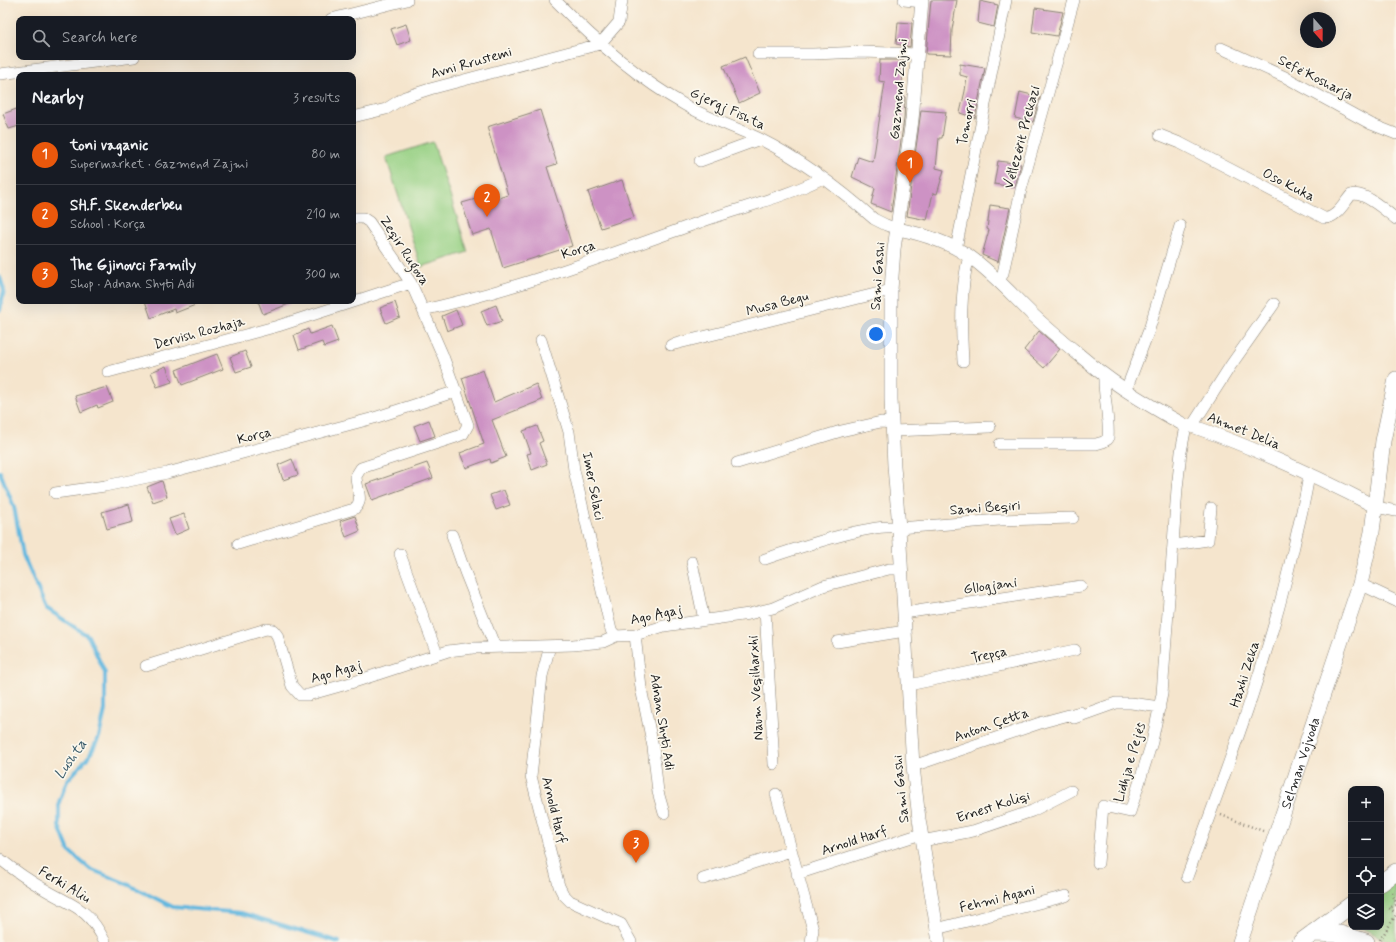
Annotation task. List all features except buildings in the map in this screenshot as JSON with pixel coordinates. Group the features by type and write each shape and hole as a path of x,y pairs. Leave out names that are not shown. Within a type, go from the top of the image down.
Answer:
{"main road":[{"name":"Selman Vojvoda","path":"1240,942 1360,584 1369,548 1376,507 1383,441 1396,379"},
{"path":"1384,881 1396,872"},
{"path":"1307,937 1348,907"},
{"path":"1307,937 1340,934 1366,942"}],"street":[{"path":"343,16 407,0"},
{"name":"Gjergj Fishta","path":"556,0 600,44 686,106 760,139 800,161 874,219 886,226 898,229"},
{"path":"600,44 619,22 622,0"},
{"path":"904,0 922,1"},
{"name":"Tomorri","path":"956,249 1006,0"},
{"name":"Vëllezërit Prekazi","path":"999,282 1004,273 1021,190 1074,0"},
{"name":"Gazmend Zajmi","path":"898,229 912,127 922,1"},
{"name":"Avni Rrustemi","path":"356,116 386,109 405,98 430,89 600,44"},
{"name":"Sefë Kosharja","path":"1221,48 1285,77 1371,124 1396,134"},
{"path":"758,54 863,52 918,54"},
{"path":"0,74 110,60"},
{"name":"Oso Kuka","path":"1160,135 1180,143 1324,218 1334,216 1354,193 1365,197 1396,219"},
{"path":"700,161 760,139"},
{"name":"Korça","path":"423,310 455,302 582,264 806,187 823,178"},
{"name":"Zeqir Rugova","path":"356,218 363,218 369,222 411,283 423,310"},
{"path":"1126,390 1149,330 1180,226"},
{"name":"Ahmet Delia","path":"898,229 920,234 969,256 999,282 1035,317 1104,375 1147,404 1189,426 1245,445 1376,507"},
{"name":"Sami Gashi","path":"898,229 894,249 891,290 892,427 894,466 913,766 937,936"},
{"path":"963,361 962,305 966,268 969,256"},
{"name":"Dervish Rozhaja","path":"356,301 411,283"},
{"name":"Musa Begu","path":"670,345 891,290"},
{"name":"Dervish Rozhaja","path":"108,372 278,326 346,304"},
{"path":"1189,426 1274,304"},
{"path":"238,544 354,509 359,505 360,500 356,476 361,468 412,453 463,434 468,425 457,391 423,310"},
{"name":"Imer Selaci","path":"541,340 569,432 574,470 595,570 611,630 616,636"},
{"path":"1000,444 1096,444 1104,442 1108,438 1109,431 1104,389 1104,375"},
{"name":"Korça","path":"55,493 105,486 166,473 374,418 457,391"},
{"path":"737,463 841,431 866,425 892,427 990,428"},
{"name":"Lidhja e Pejës","path":"1098,862 1103,806 1130,812 1152,742 1160,708 1167,644 1169,587 1174,545 1181,452 1189,426"},
{"name":"Haxhi Zeka","path":"1187,877 1227,771 1270,643 1287,580 1309,474"},
{"path":"1376,507 1396,511"},
{"path":"1174,545 1208,540 1211,508"},
{"name":"Sami Beqiri","path":"765,559 828,540 884,527 899,528 1000,520 1073,518"},
{"path":"452,534 471,587 496,647"},
{"path":"400,554 437,654"},
{"name":"Ago Agaj","path":"692,562 704,620"},
{"name":"Ago Agaj","path":"146,666 266,629 273,630 277,635 292,686 300,694 308,695 354,682 448,651 496,647 550,646 603,642 616,636 635,635 664,626 765,610 798,598 823,586 889,569 901,569"},
{"path":"1360,584 1396,600"},
{"name":"Gllogjani","path":"904,613 1081,586"},
{"name":"Naum Veqilharxhi","path":"765,610 774,764"},
{"path":"837,642 905,631"},
{"name":"Adnan Shyti Adi","path":"635,635 641,688 653,747 658,792 664,813"},
{"name":"Arnold Harf","path":"550,646 542,676 531,776 559,886 563,894 570,901 621,924 631,942"},
{"name":"Trepça","path":"909,685 1074,650"},
{"name":"Lidhja e Pejës","path":"1077,715 1116,703 1131,703 1160,708"},
{"name":"Anton Çetta","path":"913,766 1029,726 1077,715"},
{"name":"Ernest Koliqi","path":"922,838 973,831 1032,811 1070,791"},
{"path":"776,794 813,930 811,942"},
{"name":"Arnold Harf","path":"797,874 922,838"},
{"path":"703,879 791,851"},
{"name":"Ferki Aliu","path":"0,859 21,875 79,908 97,926 105,942"},
{"name":"Fehmi Agani","path":"937,936 1066,896"}],"path":[{"path":"1211,811 1275,835"},
{"path":"1379,942 1396,914 1389,908 1396,905"}],"green space":[{"path":"433,142 468,252 421,267 386,157"},
{"path":"1396,882 1396,942 1391,942 1366,930 1384,930 1384,891"}],"waterway":[{"name":"Lushta","path":"0,277 4,290 0,310"},
{"name":"Lushta","path":"0,472 14,507 23,555 46,608 88,636 105,673 105,710 99,737 90,755 67,781 59,802 59,826 69,851 90,869 125,883 173,907 241,913 339,942"}],"place":[{"name":"toni vaganic","path":"910,183"},
{"name":"SH.F. Skenderbeu","path":"487,217"},
{"name":"The Gjinovci Family","path":"636,863"}]}
